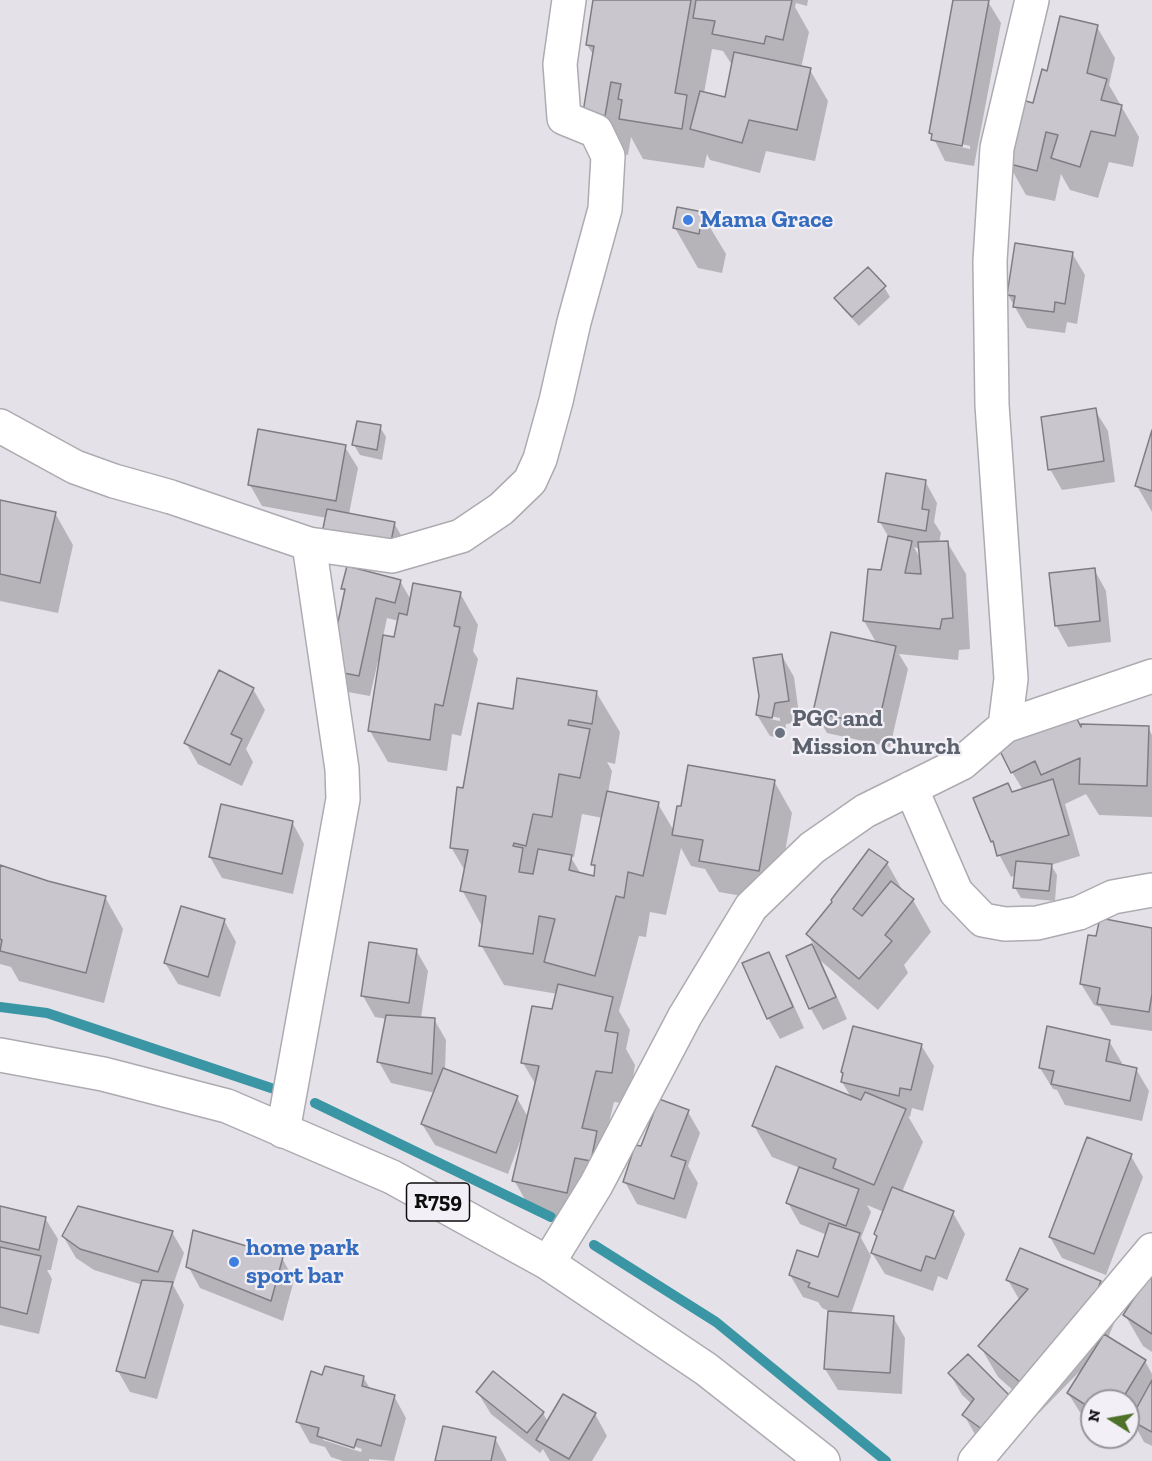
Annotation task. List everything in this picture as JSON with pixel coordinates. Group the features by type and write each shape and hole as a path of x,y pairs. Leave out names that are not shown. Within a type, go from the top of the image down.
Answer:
{"street":[{"path":"0,426 75,467 309,544 392,556 461,536 501,509 530,481 540,459 605,209 608,156 596,132 564,118 560,64 570,0"},
{"path":"1005,726 1011,679 992,405 990,261 997,148 1032,0"},
{"path":"283,1131 343,799 342,769 309,544"},
{"path":"548,1263 596,1185 685,1016 751,908 812,848 865,811 962,763 1005,726 1152,676"},
{"path":"911,788 956,891 983,920 1005,924 1037,923 1079,913 1113,897 1152,890"},
{"name":"R759","path":"0,1055 103,1074 226,1106 392,1177 548,1263 706,1369 823,1461"},
{"path":"975,1461 1152,1250"}],"building":[{"path":"593,0 691,0 675,93 687,95 682,129 619,119 622,100 618,99 621,84 611,82 605,116 583,112 594,46 586,45"},
{"path":"696,0 792,0 783,40 766,36 764,44 712,34 715,21 693,18"},
{"path":"953,0 989,0 962,146 931,140 932,134 929,133"},
{"path":"1060,16 1098,25 1087,73 1107,79 1101,100 1122,105 1115,136 1091,131 1080,167 1051,158 1058,135 1046,132 1037,171 1006,163 1022,100 1033,103 1042,69 1047,71"},
{"path":"734,52 811,68 797,130 749,120 742,143 690,129 700,91 725,97"},
{"name":"Mama Grace","path":"677,207 703,212 699,234 673,228"},
{"path":"1015,243 1073,252 1065,304 1055,302 1054,312 1013,307 1015,296 1007,295"},
{"path":"868,267 886,286 852,317 834,298"},
{"path":"1096,408 1104,461 1048,470 1041,417"},
{"path":"357,421 381,425 377,450 352,445"},
{"path":"258,429 346,445 336,501 248,485"},
{"path":"1152,430 1152,491 1135,486"},
{"path":"886,473 926,480 922,509 929,510 926,531 878,522"},
{"path":"0,500 56,512 40,583 0,574"},
{"path":"327,509 395,522 389,551 321,538"},
{"path":"888,536 912,541 905,573 921,574 918,542 948,541 953,618 942,619 940,629 863,621 868,569 881,570"},
{"path":"347,566 401,580 395,603 376,598 359,676 328,670 345,589 341,589"},
{"path":"1095,568 1100,621 1055,626 1049,573"},
{"path":"413,583 461,592 454,626 460,627 443,706 435,704 430,740 368,731 383,635 394,637 399,613 407,615"},
{"path":"831,632 896,646 878,726 813,712"},
{"path":"782,654 789,701 775,703 772,718 756,715 759,696 753,658"},
{"path":"219,670 254,688 231,734 242,739 230,765 184,743"},
{"path":"517,678 597,691 592,724 569,720 568,725 590,729 580,778 559,774 552,817 533,814 526,846 514,843 513,846 523,848 519,872 533,874 538,849 572,855 569,870 594,876 595,865 591,865 607,791 659,802 643,876 628,872 624,898 616,896 595,976 544,962 555,919 539,916 533,954 479,946 486,896 460,891 468,850 450,848 457,787 463,788 478,703 513,709"},
{"path":"1073,711 1081,727 1081,724 1149,726 1147,786 1079,784 1080,758 1041,775 1035,761 1011,773 998,747"},
{"path":"688,765 775,780 759,871 699,861 703,840 672,835 677,806 681,806"},
{"path":"1053,779 1069,835 997,856 993,841 991,842 973,798 1008,783 1012,792"},
{"path":"221,804 293,821 282,874 209,857"},
{"path":"869,849 888,862 853,909 862,916 891,881 914,899 885,935 892,941 859,979 806,934 832,902 831,900"},
{"path":"1016,861 1052,864 1049,891 1013,888"},
{"path":"0,865 48,881 106,896 86,973 0,951 2,940 0,939"},
{"path":"181,906 225,919 208,977 164,963"},
{"path":"1100,918 1152,928 1152,994 1149,1012 1097,1004 1100,988 1080,984 1088,935 1096,936"},
{"path":"369,942 417,949 409,1003 361,996"},
{"path":"812,944 836,997 809,1009 786,956"},
{"path":"769,952 793,1007 767,1019 742,963"},
{"path":"558,984 613,997 605,1031 618,1033 612,1073 596,1071 582,1128 597,1131 591,1161 575,1158 567,1193 512,1181 539,1066 521,1063 532,1006 552,1009"},
{"path":"386,1015 435,1018 432,1074 377,1062"},
{"path":"853,1026 922,1044 911,1090 900,1088 899,1096 841,1082 843,1073 841,1072"},
{"path":"1047,1026 1110,1040 1106,1061 1137,1068 1130,1101 1051,1084 1054,1071 1039,1068"},
{"path":"776,1066 861,1100 865,1092 906,1109 874,1185 833,1168 836,1159 752,1126"},
{"path":"443,1068 518,1096 496,1153 421,1124"},
{"path":"659,1099 689,1110 671,1156 686,1161 674,1199 623,1182 635,1145 641,1146"},
{"path":"1087,1137 1132,1154 1094,1254 1049,1237"},
{"path":"799,1167 859,1189 846,1226 786,1203"},
{"path":"892,1187 954,1211 935,1259 926,1256 921,1271 871,1253 877,1236 874,1234"},
{"path":"0,1206 46,1217 39,1250 0,1241"},
{"path":"78,1206 173,1231 158,1272 80,1249 62,1236"},
{"path":"829,1223 860,1233 838,1297 808,1287 810,1283 789,1275 797,1250 818,1257"},
{"name":"home park sport bar","path":"193,1230 283,1257 271,1301 186,1267"},
{"path":"0,1247 41,1256 27,1314 0,1307"},
{"path":"1020,1248 1101,1281 1087,1314 1021,1383 978,1346 1028,1289 1006,1280"},
{"path":"1152,1271 1152,1334 1123,1315"},
{"path":"142,1280 173,1282 145,1378 116,1371"},
{"path":"828,1311 894,1316 890,1373 824,1369"},
{"path":"1104,1334 1146,1360 1128,1389 1080,1389 1080,1401 1067,1393"},
{"path":"968,1354 1013,1399 989,1434 962,1415 974,1399 948,1373"},
{"path":"325,1366 364,1376 362,1386 395,1395 381,1446 357,1439 354,1448 317,1436 319,1428 296,1422 311,1371 322,1375"},
{"path":"493,1371 544,1412 527,1433 476,1392"},
{"path":"1152,1380 1152,1432 1140,1425 1140,1402"},
{"path":"563,1394 596,1413 569,1459 536,1440"},
{"path":"443,1426 496,1437 491,1461 435,1461"}],"waterway":[{"path":"0,1007 47,1013 274,1089"},
{"path":"315,1103 551,1217"},
{"path":"594,1245 716,1322 886,1461"}],"place":[{"name":"Mama Grace","path":"688,220"},
{"name":"PGC and Mission Church","path":"780,733"},
{"name":"home park sport bar","path":"234,1262"}]}
